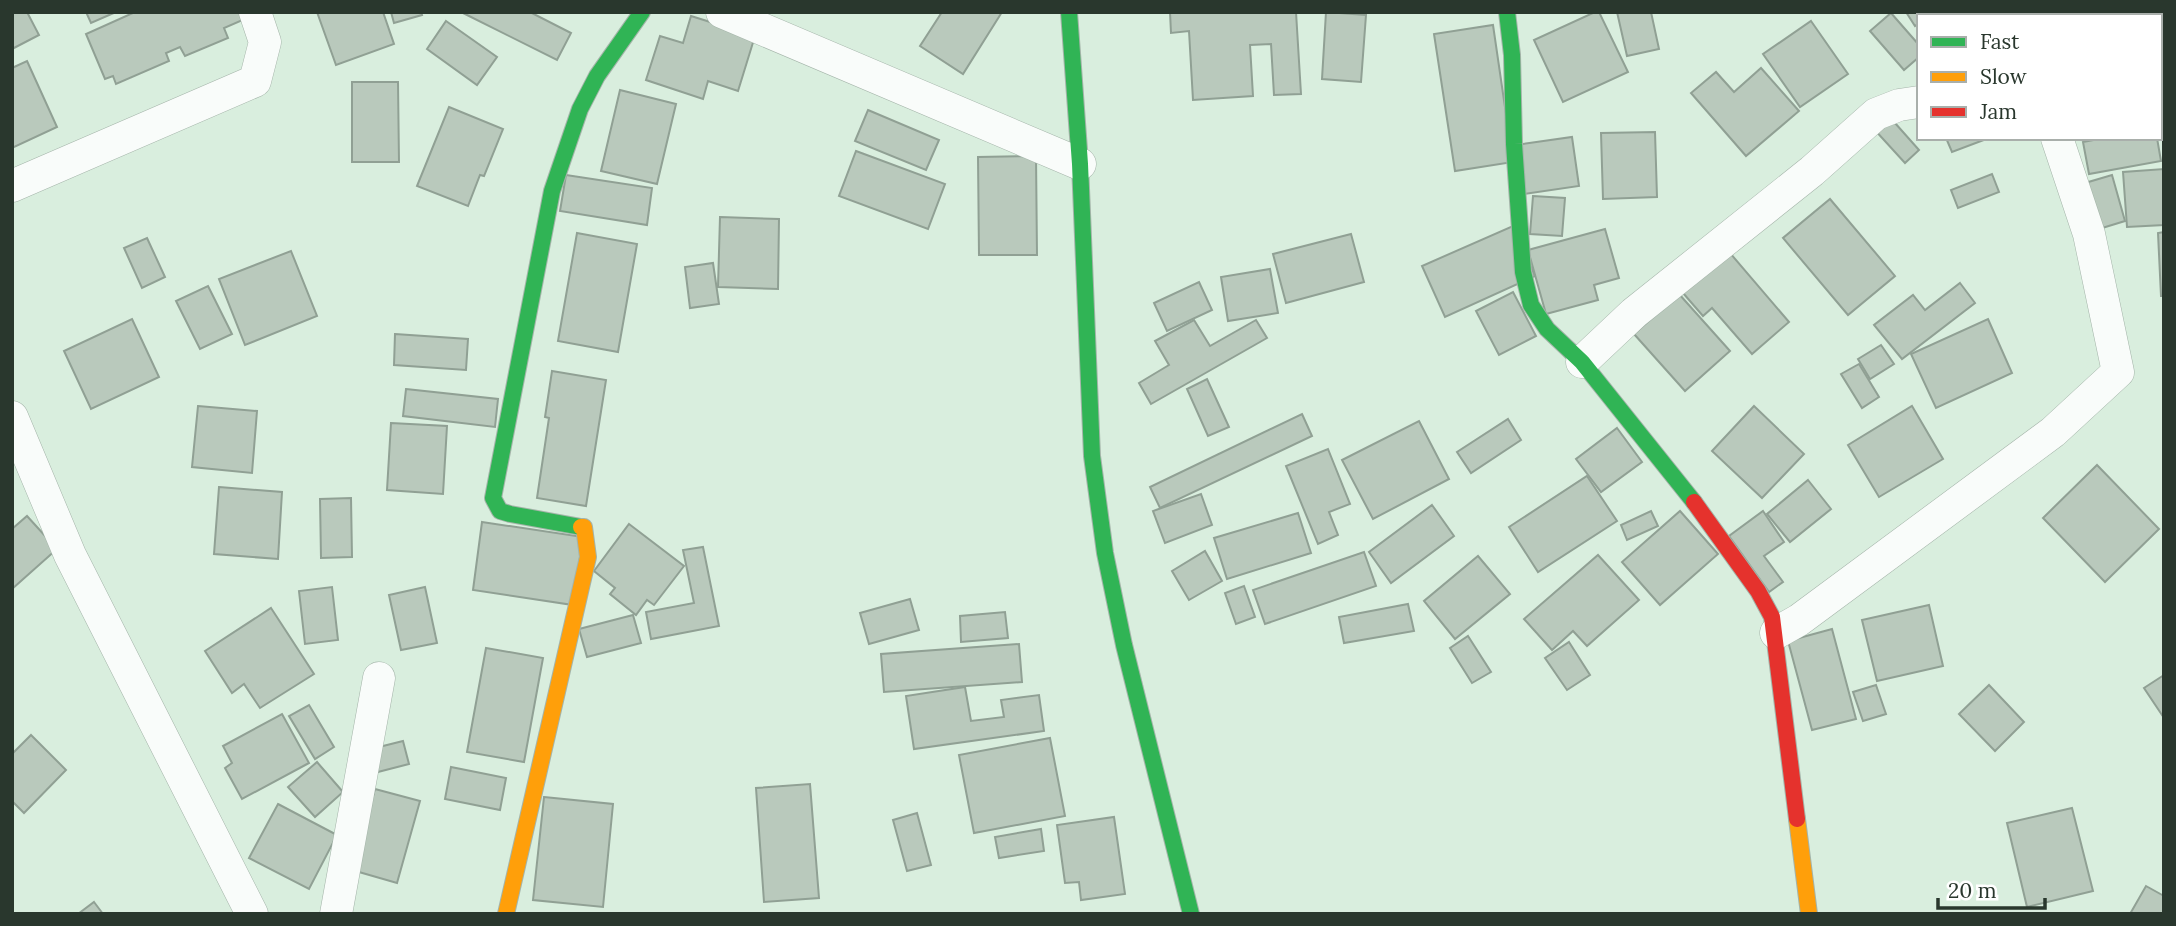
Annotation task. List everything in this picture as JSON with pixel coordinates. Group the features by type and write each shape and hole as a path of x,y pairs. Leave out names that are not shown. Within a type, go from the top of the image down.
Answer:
{"street":[{"path":"12,186 256,81 265,42 255,12"},
{"path":"506,914 588,557 584,527 517,518 500,511 493,498 552,191 580,109 597,76 642,12"},
{"path":"722,12 1080,164"},
{"path":"1069,12 1080,164 1093,456 1105,553 1124,645 1191,914"},
{"path":"1507,12 1512,55 1514,145 1523,272 1531,305 1547,329 1582,362 1681,483 1735,557 1772,617 1810,914"},
{"path":"1582,362 1634,313 1812,170 1876,114 1899,105 1917,102"},
{"path":"1776,633 1799,620 2053,432 2118,372 2089,234 2058,140"},
{"path":"12,417 70,555 252,914"},
{"path":"336,914 379,678"}],"building":[{"path":"12,12 27,12 39,35 12,49"},
{"path":"86,12 116,12 91,23"},
{"path":"135,12 243,12 245,19 224,28 228,38 185,56 180,47 166,53 169,61 116,84 113,76 105,79 86,34"},
{"path":"317,12 383,12 394,44 336,65"},
{"path":"391,12 421,12 422,15 394,23"},
{"path":"461,12 530,12 571,33 557,60"},
{"path":"942,12 1002,12 963,74 920,46"},
{"path":"1170,12 1296,12 1301,94 1274,95 1271,44 1250,45 1253,96 1193,100 1189,31 1171,33"},
{"path":"1326,12 1366,15 1361,82 1322,79"},
{"path":"1599,12 1628,72 1563,102 1534,40"},
{"path":"1617,12 1651,12 1659,49 1627,56"},
{"path":"1906,12 1935,12 1917,14 1915,26"},
{"path":"1891,13 1917,43 1917,59 1904,70 1870,31"},
{"path":"691,16 755,36 738,91 708,81 703,99 646,80 660,36 683,43"},
{"path":"446,21 497,57 477,85 427,49"},
{"path":"1811,21 1848,74 1800,107 1763,54"},
{"path":"1493,25 1513,162 1455,171 1434,34"},
{"path":"27,61 57,127 12,148 12,68"},
{"path":"1761,68 1799,111 1746,156 1691,93 1716,72 1734,92"},
{"path":"352,82 398,82 399,162 352,162"},
{"path":"620,90 676,104 657,184 601,171"},
{"path":"449,107 503,129 484,176 480,175 468,206 417,186"},
{"path":"868,110 939,140 926,170 855,141"},
{"path":"1887,114 1919,150 1905,163 1873,128"},
{"path":"1655,132 1657,197 1603,199 1601,133"},
{"path":"1572,137 1579,186 1524,194 1516,145"},
{"path":"1947,140 1984,140 1952,152"},
{"path":"2157,140 2161,161 2089,174 2083,142"},
{"path":"856,151 945,184 928,229 839,196"},
{"path":"1036,156 1037,255 979,255 978,157"},
{"path":"2164,169 2164,225 2127,227 2123,172"},
{"path":"1992,174 1999,192 1958,208 1951,190"},
{"path":"566,175 652,188 647,225 560,211"},
{"path":"2112,175 2125,221 2099,229 2085,183"},
{"path":"1533,196 1565,198 1562,236 1530,234"},
{"path":"1830,199 1895,276 1848,315 1783,238"},
{"path":"720,217 779,219 778,289 718,287"},
{"path":"1513,226 1535,276 1445,317 1422,266"},
{"path":"1605,229 1619,278 1594,285 1598,300 1546,314 1528,250"},
{"path":"2164,232 2164,296 2161,296 2158,233"},
{"path":"577,233 637,244 618,352 558,341"},
{"path":"1351,234 1364,282 1286,303 1273,254"},
{"path":"147,238 165,277 142,288 124,248"},
{"path":"291,251 317,316 245,345 219,279"},
{"path":"1730,253 1789,322 1752,354 1712,308 1703,316 1683,293"},
{"path":"713,263 719,304 690,308 685,267"},
{"path":"1270,269 1278,313 1228,321 1221,277"},
{"path":"1199,282 1212,310 1167,331 1154,303"},
{"path":"1960,283 1975,303 1902,359 1874,325 1913,295 1925,310"},
{"path":"208,286 232,334 200,349 176,301"},
{"path":"1513,292 1536,336 1499,355 1476,311"},
{"path":"1679,294 1730,351 1685,391 1634,334"},
{"path":"132,319 159,377 91,409 64,351"},
{"path":"1988,319 2012,373 1936,408 1911,354"},
{"path":"1194,320 1210,346 1256,320 1267,338 1151,404 1139,383 1169,365 1155,341"},
{"path":"395,334 468,339 466,370 394,365"},
{"path":"1881,345 1894,364 1870,379 1858,359"},
{"path":"1859,364 1879,397 1862,408 1841,374"},
{"path":"552,371 606,380 586,506 537,498 549,418 545,417"},
{"path":"1207,379 1229,427 1208,436 1187,389"},
{"path":"406,389 498,399 495,427 403,416"},
{"path":"198,406 257,411 252,473 192,467"},
{"path":"1754,406 1804,454 1762,498 1712,451"},
{"path":"1912,406 1943,459 1879,497 1848,445"},
{"path":"1302,414 1312,436 1160,508 1150,487"},
{"path":"1508,419 1521,440 1471,473 1457,452"},
{"path":"1419,421 1449,479 1373,519 1342,460"},
{"path":"391,423 447,426 443,494 387,490"},
{"path":"1617,428 1642,462 1601,492 1576,459"},
{"path":"1328,449 1350,504 1329,512 1338,535 1318,544 1286,466"},
{"path":"2097,465 2159,529 2105,582 2043,518"},
{"path":"1587,476 1617,521 1538,572 1509,527"},
{"path":"1808,480 1831,509 1790,542 1767,514"},
{"path":"219,487 282,492 278,559 214,554"},
{"path":"1201,494 1212,525 1165,543 1153,511"},
{"path":"351,498 352,557 321,558 320,499"},
{"path":"1432,505 1454,536 1391,583 1369,552"},
{"path":"1651,511 1658,526 1627,540 1621,525"},
{"path":"1680,511 1718,554 1660,605 1622,562"},
{"path":"1763,511 1784,542 1764,556 1783,582 1769,592 1729,536"},
{"path":"1298,513 1311,553 1227,579 1214,538"},
{"path":"27,516 57,549 12,589 12,529"},
{"path":"482,522 583,537 573,605 473,590"},
{"path":"629,524 684,566 654,605 647,600 636,615 610,594 615,588 594,571"},
{"path":"703,547 719,626 651,639 646,612 694,603 683,550"},
{"path":"1205,551 1222,581 1189,600 1172,571"},
{"path":"1364,552 1376,586 1265,624 1253,590"},
{"path":"1598,555 1639,600 1587,646 1573,631 1552,650 1524,619"},
{"path":"1478,556 1510,594 1455,639 1424,601"},
{"path":"1244,586 1255,617 1236,624 1225,593"},
{"path":"332,587 338,640 305,644 299,591"},
{"path":"425,587 437,643 401,650 389,595"},
{"path":"910,599 919,630 869,644 860,613"},
{"path":"1408,604 1414,631 1344,643 1339,617"},
{"path":"1929,605 1943,666 1877,681 1862,620"},
{"path":"271,608 314,674 260,708 244,684 232,693 205,651"},
{"path":"1005,612 1008,638 961,642 960,616"},
{"path":"633,615 641,643 587,657 579,629"},
{"path":"1832,629 1856,719 1812,730 1788,641"},
{"path":"1468,636 1491,672 1472,683 1450,648"},
{"path":"1569,642 1590,675 1567,690 1545,658"},
{"path":"1019,644 1022,682 884,692 881,654"},
{"path":"486,648 543,658 524,762 467,752"},
{"path":"2164,675 2164,718 2144,688"},
{"path":"1876,685 1886,714 1863,721 1853,692"},
{"path":"1989,685 2024,722 1995,751 1959,714"},
{"path":"965,687 971,721 1004,717 1001,700 1039,695 1044,731 914,749 906,696"},
{"path":"309,705 334,747 315,759 289,716"},
{"path":"282,714 309,763 242,799 225,768 232,763 223,746"},
{"path":"31,735 66,770 24,813 12,801 12,754"},
{"path":"1050,738 1065,816 974,833 959,755"},
{"path":"403,741 409,764 374,773 367,750"},
{"path":"317,762 343,792 315,817 288,787"},
{"path":"451,767 506,778 500,810 445,799"},
{"path":"810,784 819,898 764,902 756,788"},
{"path":"375,789 420,801 397,883 352,870"},
{"path":"544,797 613,804 603,907 533,900"},
{"path":"278,804 337,835 309,889 249,858"},
{"path":"2072,808 2093,891 2027,907 2007,823"},
{"path":"917,813 931,865 907,871 893,820"},
{"path":"1114,817 1125,894 1081,900 1079,882 1065,883 1057,825"},
{"path":"1041,829 1044,851 999,858 995,837"},
{"path":"2146,886 2164,896 2164,914 2130,914"},
{"path":"94,902 103,914 78,914"}],"traffic: fast":[{"path":"581,527 500,511 493,498 552,191 580,109 597,76 642,12"},
{"path":"1069,12 1080,164 1092,456 1105,553 1124,645 1191,914"},
{"path":"1507,12 1512,55 1514,144 1523,272 1531,305 1547,329 1582,362 1694,502"}],"traffic: slow":[{"path":"506,914 588,557 584,527 581,527"},
{"path":"1797,819 1809,914"}],"traffic: jam":[{"path":"1694,502 1758,591 1772,617 1797,819"}]}
